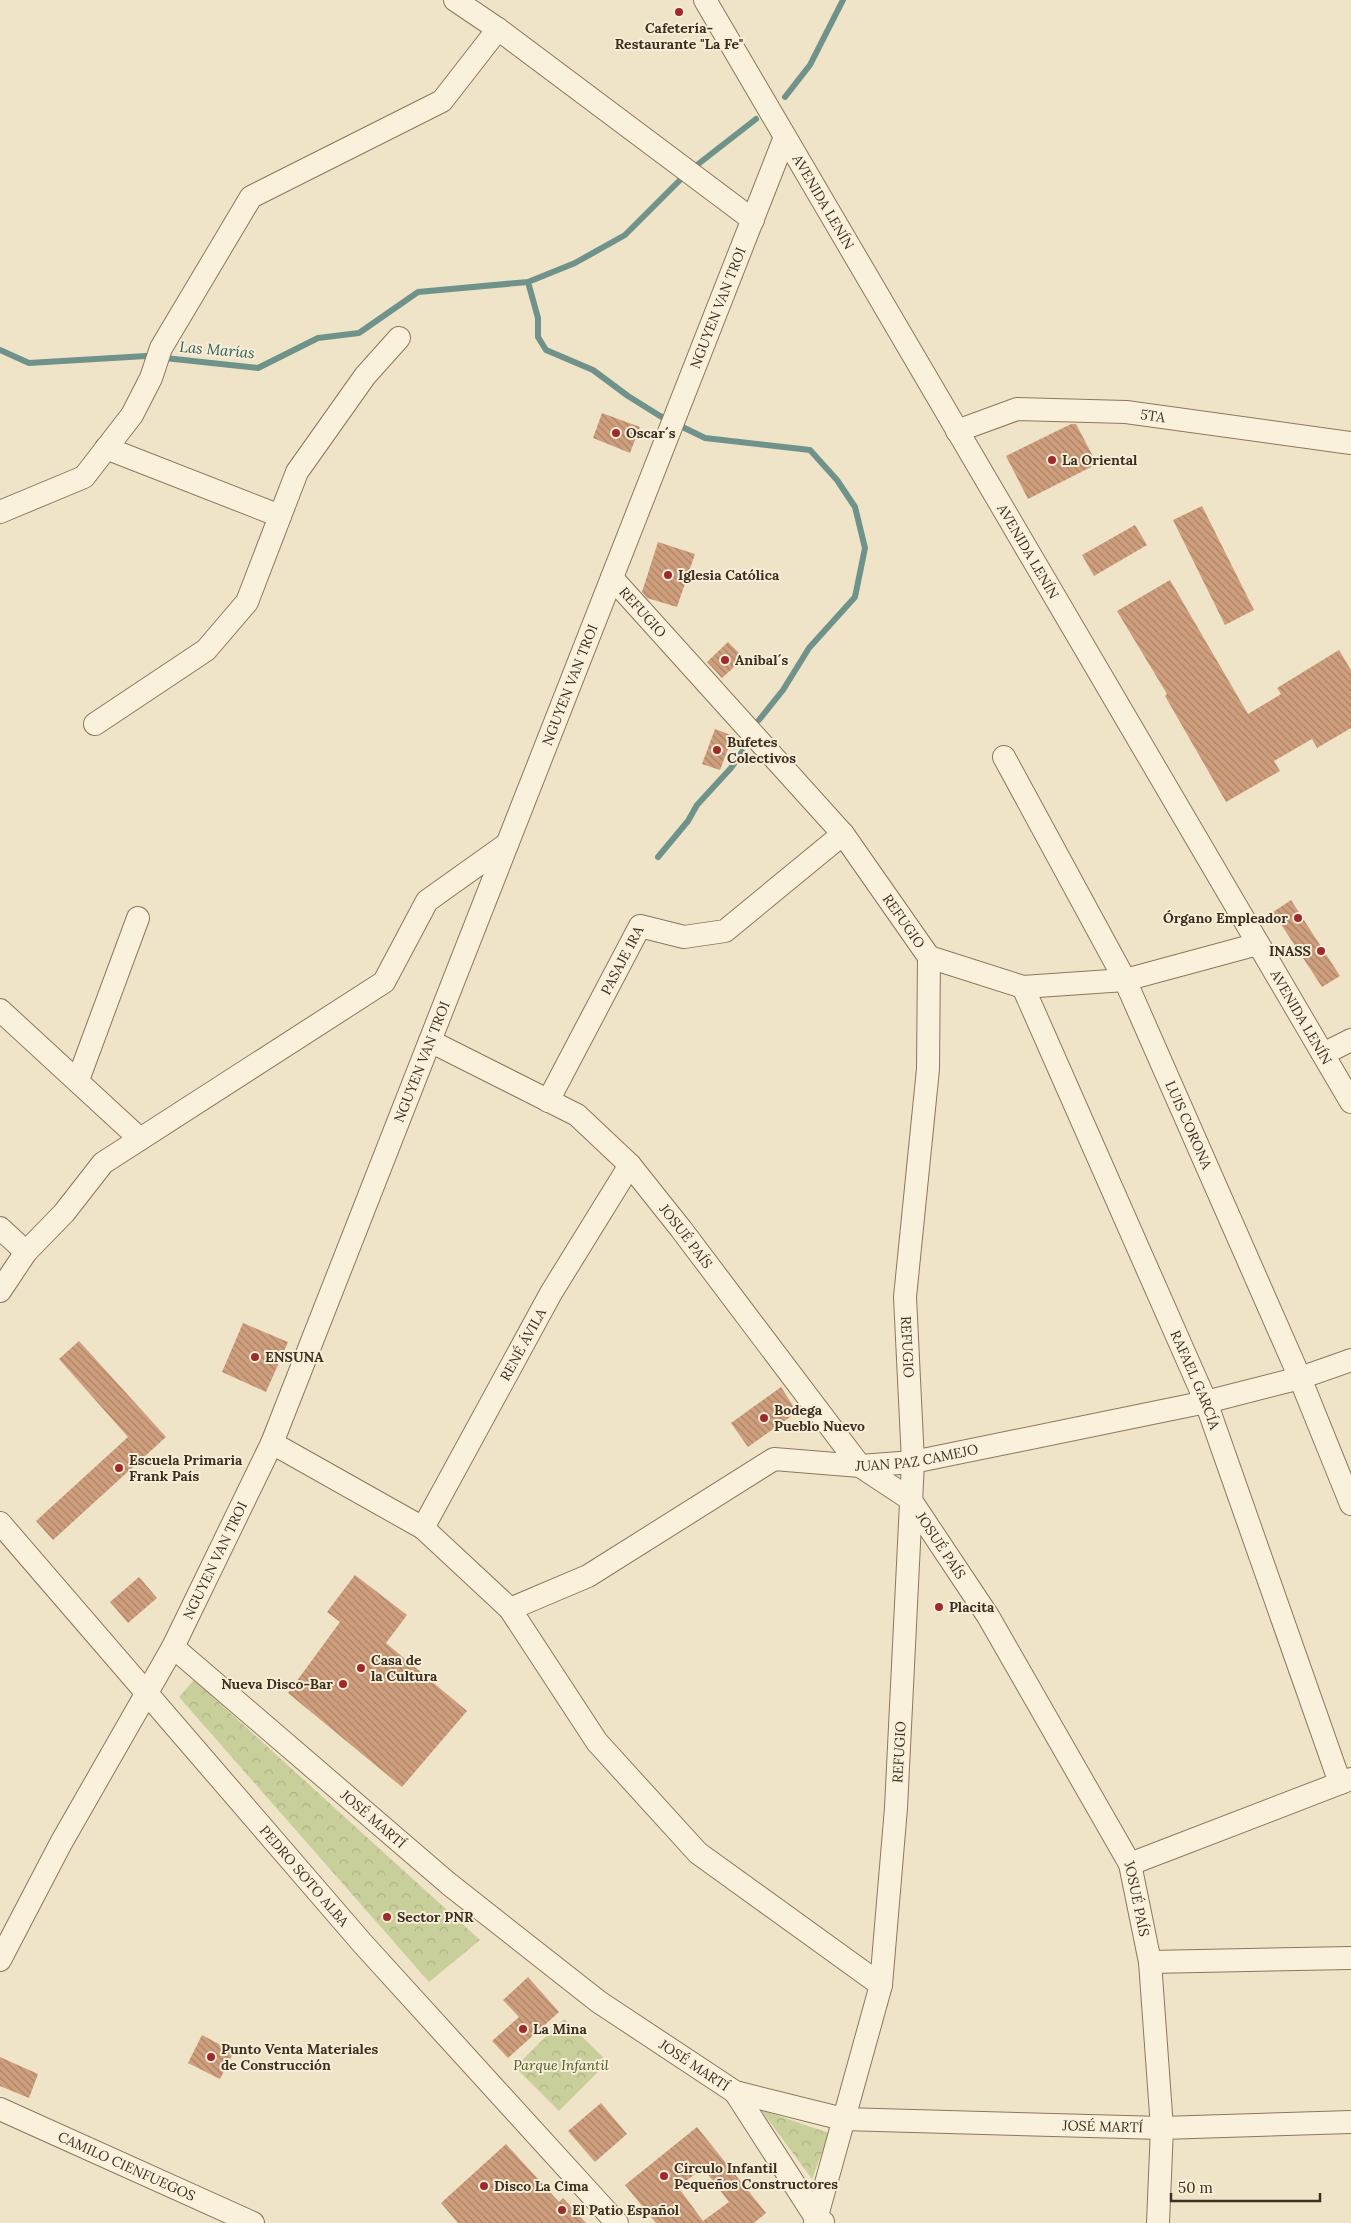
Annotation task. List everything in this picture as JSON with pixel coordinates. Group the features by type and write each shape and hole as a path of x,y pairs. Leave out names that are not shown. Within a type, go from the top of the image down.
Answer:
{"street":[{"path":"455,0 498,29 752,220"},
{"name":"AVENIDA LENÍN","path":"704,0 1351,1102"},
{"path":"0,512 84,477 132,415 151,378 161,348 251,197 442,101 498,29"},
{"name":"NGUYEN VAN TROI","path":"0,1960 61,1843 173,1647 272,1443 785,138"},
{"path":"95,724 206,650 246,602 297,472 365,376 400,338"},
{"name":"5TA","path":"957,431 1017,409 1126,412 1348,439"},
{"path":"106,448 280,516"},
{"name":"REFUGIO","path":"612,578 843,834 929,958 928,1069 905,1297 913,1462 896,1808 881,1985 843,2119 819,2221"},
{"name":"LUIS CORONA","path":"1004,757 1125,980 1300,1378 1351,1504"},
{"name":"PASAJE 1RA","path":"548,1100 640,926 684,937 726,931 843,834"},
{"path":"0,1291 26,1252 64,1213 103,1163 384,982 427,901 507,844"},
{"path":"78,1080 138,918"},
{"path":"929,958 1023,987 1125,980 1258,944"},
{"name":"RAFAEL GARCÍA","path":"1023,987 1206,1402 1345,1781"},
{"path":"0,1010 140,1139"},
{"path":"1323,1054 1351,1040"},
{"name":"JOSUÉ PAÍS","path":"430,1041 577,1115 630,1165 682,1229 860,1466 910,1499 988,1616 1130,1864 1150,1962 1162,2128 1158,2223"},
{"name":"RENÉ ÁVILA","path":"423,1528 551,1293 630,1165"},
{"path":"0,1228 26,1252"},
{"name":"JUAN PAZ CAMEJO","path":"510,1609 588,1576 774,1459 860,1466 913,1462 1206,1402 1300,1378 1351,1360"},
{"path":"272,1443 423,1528 510,1609 597,1742 698,1853 881,1985"},
{"name":"PEDRO SOTO ALBA","path":"0,1522 363,1944 616,2223"},
{"name":"JOSÉ MARTÍ","path":"173,1647 456,1890 599,2002 735,2092 843,2119 1162,2128 1351,2122"},
{"path":"1130,1864 1345,1781"},
{"path":"1150,1962 1351,1958"},
{"path":"735,2092 819,2221"},
{"name":"CAMILO CIENFUEGOS","path":"0,2110 253,2223"}],"green space":[{"path":"194,1680 480,1940 429,1982 179,1697"},
{"name":"Parque Infantil","path":"564,2019 608,2062 559,2111 515,2067"},
{"path":"761,2110 829,2133 812,2179"}],"building":[{"name":"Oscar´s","path":"602,413 640,427 630,453 593,438"},
{"name":"La Oriental","path":"1071,424 1076,424 1097,464 1028,499 1006,456"},
{"path":"1202,506 1254,610 1225,625 1173,520"},
{"path":"1135,525 1147,545 1094,576 1082,555"},
{"name":"Iglesia Católica","path":"658,542 695,554 677,607 647,598 642,592"},
{"path":"1170,580 1248,714 1281,694 1277,688 1339,650 1351,670 1351,728 1317,748 1312,739 1274,761 1280,771 1226,802 1165,696 1167,694 1117,611"},
{"name":"Anibal´s","path":"728,642 744,658 722,678 707,662"},
{"name":"Bufetes Colectivos","path":"715,729 733,736 720,770 702,764"},
{"path":"1291,900 1340,976 1322,987 1273,912"},
{"name":"ENSUNA","path":"243,1323 288,1342 266,1392 222,1372"},
{"path":"79,1341 166,1437 53,1540 36,1521 128,1437 59,1359"},
{"name":"Bodega Pueblo Nuevo","path":"781,1387 797,1412 748,1447 731,1423"},
{"name":"Casa de la Cultura","path":"355,1575 407,1615 386,1643 467,1711 402,1787 288,1693 340,1622 327,1612"},
{"path":"139,1577 157,1598 128,1623 110,1602"},
{"name":"La Mina","path":"528,1977 559,2012 508,2058 492,2041 519,2017 503,2000"},
{"name":"Punto Venta Materiales de Construcción","path":"202,2035 234,2052 220,2079 188,2063"},
{"path":"0,2057 38,2074 29,2098 0,2086"},
{"path":"601,2103 627,2134 595,2162 568,2131"},
{"name":"Círculo Infantil Pequeños Constructores","path":"697,2127 766,2213 754,2223 656,2223 625,2185","holes":["703,2168 729,2202 703,2221 678,2187"]},
{"path":"506,2144 559,2202 563,2198 586,2223 458,2223 441,2203"}],"waterway":[{"path":"785,97 810,65 843,0"},
{"path":"528,282 575,263 625,235 688,172 756,119"},
{"name":"Las Marías","path":"0,350 29,363 146,356 258,368 318,338 359,333 418,292 528,282 538,318 538,337 546,350 593,370 628,396 660,416 705,438 810,450 837,480 855,507 865,548 855,597 809,648 783,690 759,720"},
{"path":"658,857 688,821 697,805 731,768 742,752"}],"place":[{"name":"Cafetería- Restaurante \"La Fe\"","path":"679,12"},
{"name":"Oscar´s","path":"616,433"},
{"name":"La Oriental","path":"1052,460"},
{"name":"Iglesia Católica","path":"668,575"},
{"name":"Anibal´s","path":"725,660"},
{"name":"Bufetes Colectivos","path":"717,750"},
{"name":"Órgano Empleador","path":"1298,918"},
{"name":"INASS","path":"1321,951"},
{"name":"ENSUNA","path":"255,1357"},
{"name":"Bodega Pueblo Nuevo","path":"764,1418"},
{"name":"Escuela Primaria Frank País","path":"119,1468"},
{"name":"Placita","path":"939,1607"},
{"name":"Casa de la Cultura","path":"361,1668"},
{"name":"Nueva Disco-Bar","path":"343,1684"},
{"name":"Sector PNR","path":"387,1917"},
{"name":"La Mina","path":"523,2029"},
{"name":"Punto Venta Materiales de Construcción","path":"211,2057"},
{"name":"Círculo Infantil Pequeños Constructores","path":"664,2176"},
{"name":"Disco La Cima","path":"484,2186"},
{"name":"El Patio Español","path":"562,2210"}]}
